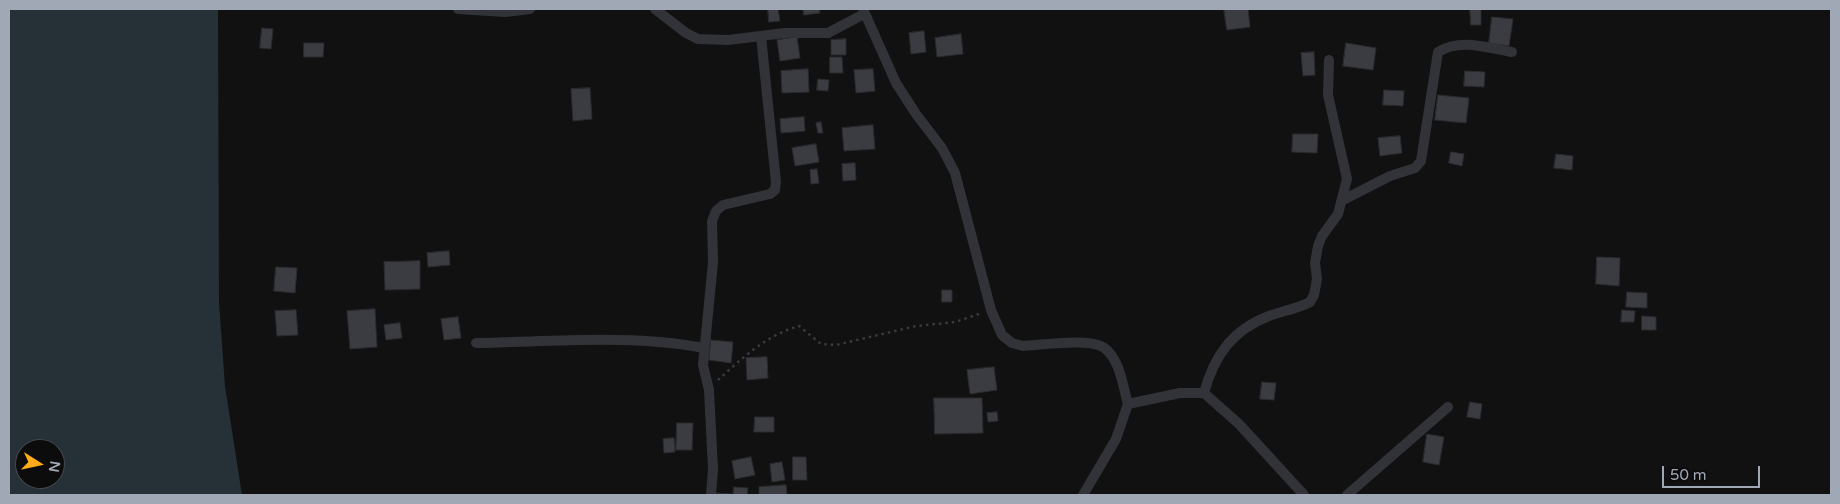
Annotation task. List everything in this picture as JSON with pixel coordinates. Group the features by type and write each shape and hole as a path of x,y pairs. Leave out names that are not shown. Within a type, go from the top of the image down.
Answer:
{"street":[{"path":"458,9 505,12 530,9"},
{"path":"655,9 686,33 698,39 728,40 785,33 828,33 863,11 896,83 916,114 942,148 955,173 991,310 1002,335 1012,343 1022,346 1093,343 1104,348 1118,368 1128,404 1116,439 1083,495"},
{"path":"712,495 713,469 709,390 703,365 713,262 712,221 716,211 722,204 770,194 775,190 776,182 761,36"},
{"path":"1343,200 1390,176 1414,168 1422,161 1438,52 1449,45 1460,44 1512,52"},
{"path":"1204,393 1213,363 1222,350 1238,334 1269,316 1310,302 1314,294 1317,279 1318,246 1322,236 1338,214 1347,179 1328,95 1328,60"},
{"path":"476,343 590,340 679,343 704,348"},
{"path":"1128,404 1180,393 1204,393 1239,424 1304,495"},
{"path":"1347,495 1448,408"}],"path":[{"path":"709,390 749,353 784,330 799,326 821,344 836,345 916,326 955,322 991,310"}],"shaded area":[{"path":"9,9 218,9 219,302 225,386 242,495 9,495"}],"building":[{"path":"768,9 778,9 780,21 769,22"},
{"path":"803,9 819,9 820,13 804,15"},
{"path":"1224,9 1248,9 1250,27 1227,30"},
{"path":"1470,9 1481,9 1481,25 1471,25"},
{"path":"1492,17 1513,19 1509,46 1489,43"},
{"path":"262,28 273,29 271,49 260,48"},
{"path":"924,31 926,52 911,54 909,33"},
{"path":"961,34 963,54 937,57 935,38"},
{"path":"797,37 800,58 780,61 777,40"},
{"path":"846,39 846,55 831,55 831,40"},
{"path":"304,43 324,43 323,57 304,57"},
{"path":"1346,43 1376,48 1373,70 1343,66"},
{"path":"1314,52 1315,75 1303,76 1301,53"},
{"path":"830,57 842,57 843,73 830,73"},
{"path":"808,69 809,92 782,93 781,71"},
{"path":"873,69 875,91 856,93 854,70"},
{"path":"1465,71 1485,72 1484,87 1464,86"},
{"path":"818,79 829,80 828,91 817,90"},
{"path":"590,88 592,119 573,121 571,89"},
{"path":"1384,90 1404,91 1403,106 1383,105"},
{"path":"1438,95 1469,98 1466,123 1435,120"},
{"path":"804,117 805,131 781,133 780,119"},
{"path":"821,122 823,133 818,133 816,123"},
{"path":"873,125 875,149 844,151 842,128"},
{"path":"1293,134 1318,134 1317,153 1292,152"},
{"path":"1400,136 1402,153 1380,156 1378,138"},
{"path":"816,144 819,162 795,166 792,148"},
{"path":"1451,152 1464,154 1462,166 1449,163"},
{"path":"1556,154 1573,156 1572,170 1554,168"},
{"path":"855,163 856,180 843,181 842,164"},
{"path":"817,169 819,183 811,184 810,170"},
{"path":"449,251 450,265 428,267 427,253"},
{"path":"1597,257 1620,258 1619,286 1596,284"},
{"path":"420,261 420,289 385,290 384,262"},
{"path":"276,267 297,268 295,293 274,291"},
{"path":"942,290 952,290 952,302 942,302"},
{"path":"1627,292 1647,293 1647,308 1626,307"},
{"path":"375,309 377,347 350,349 347,311"},
{"path":"296,310 298,335 277,336 275,311"},
{"path":"1622,310 1635,311 1634,322 1621,322"},
{"path":"1642,316 1656,317 1656,330 1642,330"},
{"path":"458,317 461,338 444,340 441,319"},
{"path":"400,323 402,338 386,340 384,325"},
{"path":"711,340 733,342 731,363 709,360"},
{"path":"767,357 768,378 747,380 746,358"},
{"path":"994,367 997,390 970,394 967,370"},
{"path":"1262,382 1276,383 1274,400 1260,399"},
{"path":"934,398 982,398 983,433 935,434"},
{"path":"1470,402 1482,404 1480,419 1467,417"},
{"path":"997,412 998,421 988,422 987,413"},
{"path":"755,417 774,417 774,432 754,432"},
{"path":"677,423 693,423 692,450 676,450"},
{"path":"1427,434 1444,437 1439,465 1423,462"},
{"path":"674,438 675,452 664,453 663,439"},
{"path":"751,457 755,475 735,479 732,461"},
{"path":"793,457 806,457 807,480 793,480"},
{"path":"782,462 785,480 772,482 770,464"},
{"path":"786,485 787,495 759,495 759,487"},
{"path":"734,487 748,488 747,495 733,495"},
{"path":"716,493 731,494 731,495 717,495"}]}
